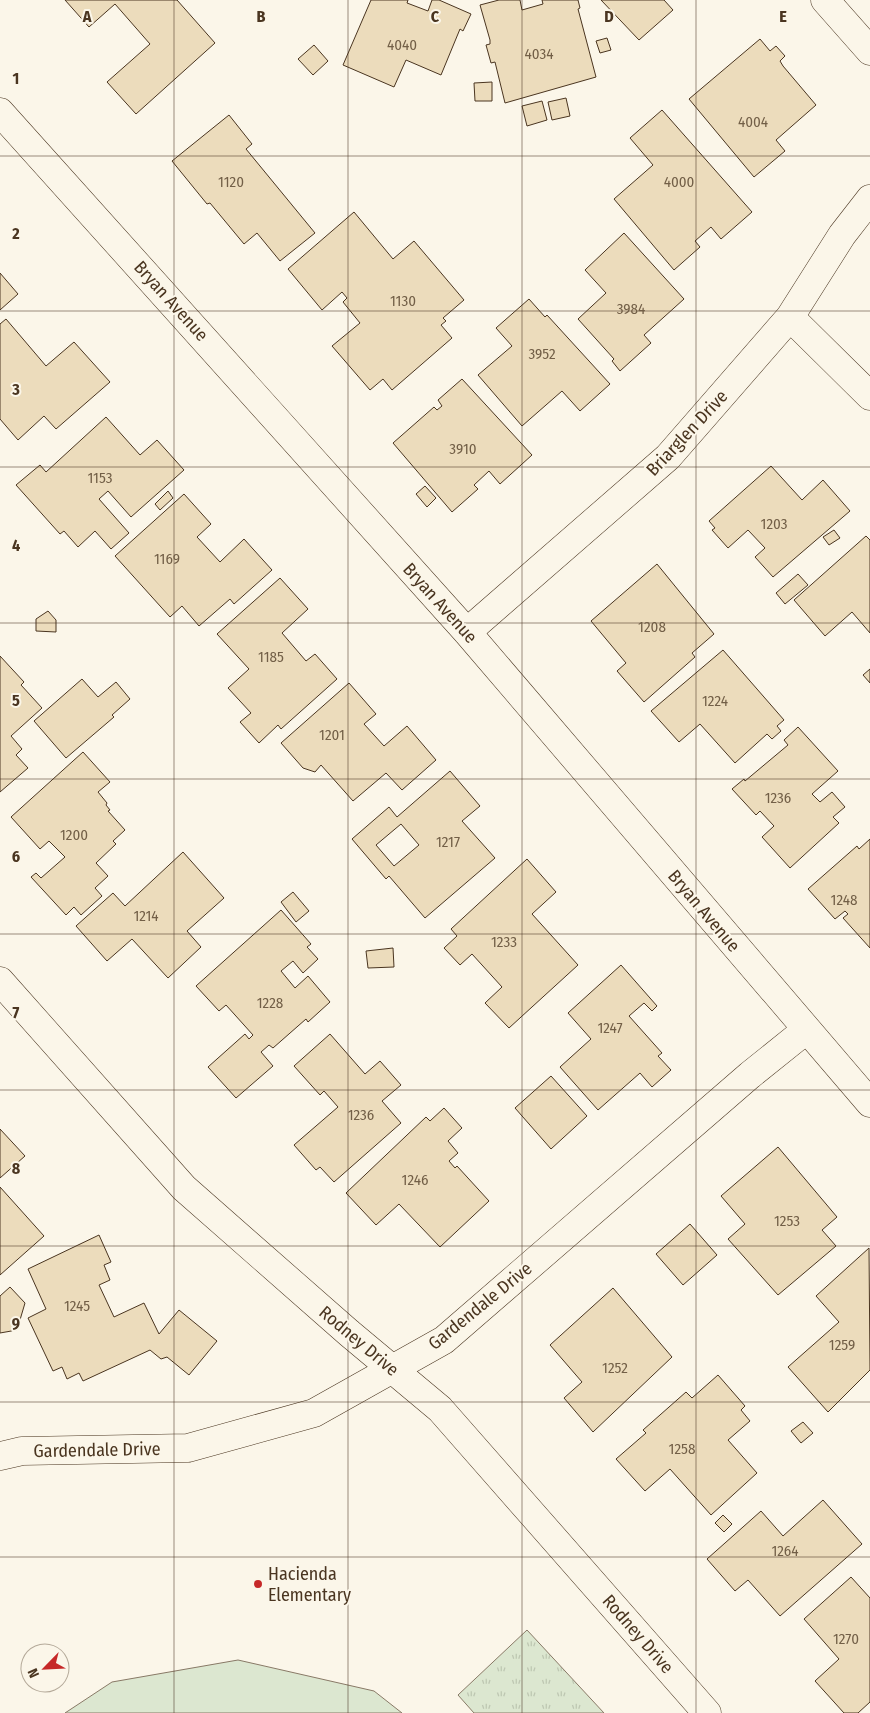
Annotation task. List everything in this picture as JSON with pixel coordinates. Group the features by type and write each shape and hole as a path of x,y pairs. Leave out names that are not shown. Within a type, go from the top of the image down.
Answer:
{"street":[{"path":"825,0 870,51"},
{"name":"Bryan Avenue","path":"0,112 467,632 870,1103"},
{"name":"Briarglen Drive","path":"467,632 668,458 790,317 842,235 870,199"},
{"path":"790,317 870,396"},
{"name":"Rodney Drive","path":"0,981 184,1188 440,1409 707,1713"},
{"name":"Gardendale Drive","path":"0,1456 22,1451 188,1448 314,1413 444,1340 750,1075 806,1030"}],"green space":[{"path":"527,1630 604,1713 474,1713 458,1695"},
{"path":"238,1660 374,1691 402,1713 65,1713 112,1682"}],"building":[{"path":"65,0 177,0 215,43 136,114 107,82 150,44 115,4 89,27"},
{"path":"371,0 408,0 407,3 428,11 432,0 439,0 471,14 463,31 460,29 441,75 406,60 394,87 343,65"},
{"path":"499,0 520,0 522,10 543,4 542,0 578,0 580,8 578,9 596,77 505,103 495,62 491,63 486,45 490,44 490,40 480,5"},
{"path":"601,0 664,0 673,10 639,40"},
{"path":"607,38 611,50 600,53 596,41"},
{"path":"760,39 770,51 776,46 785,56 780,61 783,66 816,105 776,140 785,151 754,177 689,99"},
{"path":"314,45 328,61 313,75 298,59"},
{"path":"492,82 492,101 475,101 474,83"},
{"path":"566,98 570,116 552,120 548,102"},
{"path":"542,101 547,120 527,126 522,106"},
{"path":"662,110 752,212 721,239 711,227 695,241 700,247 674,270 614,199 653,165 630,138"},
{"path":"229,115 252,144 246,149 315,233 280,261 257,233 244,244 210,203 207,204 172,161"},
{"path":"354,212 393,259 414,241 464,300 443,318 446,321 441,325 452,338 392,390 383,379 370,390 332,346 360,323 343,302 347,298 342,292 322,310 288,269"},
{"path":"624,233 684,299 644,335 651,343 620,371 612,361 614,359 578,319 606,293 585,270"},
{"path":"0,273 18,294 0,310"},
{"path":"529,299 545,317 547,315 610,384 580,411 562,391 522,426 478,375 512,346 496,328"},
{"path":"6,319 46,366 74,342 110,382 56,429 44,416 18,440 0,419 0,324"},
{"path":"462,379 532,455 500,484 489,471 474,485 478,489 452,512 393,443 434,407 437,410 442,406 438,400"},
{"path":"106,417 140,455 157,440 184,470 131,517 108,491 99,499 129,533 111,549 95,531 78,547 64,531 60,534 16,485 40,465 46,472"},
{"path":"771,466 802,500 823,480 850,511 773,577 755,557 765,548 748,530 728,548 712,530 715,528 709,521"},
{"path":"425,486 436,498 427,507 416,494"},
{"path":"168,491 173,498 160,510 155,504"},
{"path":"184,494 211,524 197,537 220,562 244,539 272,570 234,604 230,599 199,626 182,606 170,617 115,556"},
{"path":"834,530 840,538 829,545 823,537"},
{"path":"866,536 870,540 870,633 852,612 825,636 794,600"},
{"path":"657,564 714,634 692,653 695,657 644,702 617,671 626,663 591,621"},
{"path":"798,574 808,585 785,604 776,593"},
{"path":"280,578 308,609 282,633 306,661 315,654 337,679 281,729 278,725 259,743 240,722 251,713 228,688 249,669 217,634"},
{"path":"48,611 56,620 56,632 36,631 36,619"},
{"path":"723,650 784,720 777,726 781,731 772,739 767,734 735,763 700,724 679,742 651,711"},
{"path":"0,656 24,682 21,685 42,708 11,736 22,749 16,755 28,768 0,792"},
{"path":"870,669 870,683 863,675"},
{"path":"82,679 98,697 116,682 130,699 112,715 114,717 66,758 34,721"},
{"path":"349,683 376,714 364,724 384,746 407,726 436,760 402,790 386,773 353,801 321,765 315,772 303,768 281,743"},
{"path":"798,727 838,771 812,794 820,802 832,792 845,807 833,817 839,823 790,868 762,837 774,826 760,811 756,815 732,789 744,779 745,781 788,745 784,740"},
{"path":"83,752 110,782 98,792 107,803 106,805 110,810 108,811 125,830 113,841 116,844 96,863 108,876 95,888 102,896 81,915 74,907 66,915 31,877 36,873 41,878 65,857 49,841 40,849 11,817"},
{"path":"450,771 480,806 462,821 495,858 425,918 389,876 386,879 352,839 389,807 397,817","holes":["401,824 419,845 394,866 376,845"]},
{"path":"870,839 870,948 843,918 848,914 845,911 835,919 808,889 857,846 859,849"},
{"path":"183,852 224,898 187,931 201,947 168,978 132,939 107,961 76,926 113,893 125,906"},
{"path":"527,859 556,892 532,914 578,965 509,1028 485,1003 502,987 472,954 460,965 444,948 457,936 451,929"},
{"path":"293,892 309,911 296,922 281,902"},
{"path":"281,910 311,944 307,947 318,959 303,973 293,961 281,971 295,988 308,976 330,1002 308,1022 306,1019 273,1048 269,1045 261,1052 273,1066 236,1098 208,1067 245,1034 249,1039 253,1035 226,1005 219,1011 196,986"},
{"path":"393,948 394,967 368,968 366,951"},
{"path":"621,965 657,1006 652,1011 644,1003 629,1016 662,1053 658,1056 671,1070 652,1087 640,1073 598,1110 560,1067 591,1039 568,1013"},
{"path":"330,1034 365,1074 380,1061 401,1085 382,1101 401,1123 334,1182 320,1167 316,1170 294,1145 338,1107 324,1091 320,1095 294,1066"},
{"path":"551,1076 587,1116 551,1149 515,1108"},
{"path":"444,1108 462,1128 448,1141 458,1153 449,1161 455,1168 457,1166 489,1201 440,1247 399,1204 376,1225 346,1193 426,1117 430,1121"},
{"path":"0,1129 25,1156 0,1178"},
{"path":"778,1147 837,1217 822,1230 836,1246 778,1295 728,1239 745,1224 721,1196"},
{"path":"0,1187 44,1236 0,1275"},
{"path":"690,1224 717,1255 683,1285 656,1254"},
{"path":"99,1235 111,1262 104,1265 110,1280 99,1285 114,1317 144,1303 159,1334 179,1310 217,1341 189,1375 167,1357 161,1359 150,1350 83,1381 79,1373 67,1379 62,1367 53,1371 28,1318 46,1309 28,1269"},
{"path":"869,1248 870,1370 828,1412 788,1367 839,1322 816,1296"},
{"path":"10,1287 25,1303 17,1330 0,1333 0,1296"},
{"path":"613,1288 672,1357 593,1432 564,1398 582,1382 550,1345"},
{"path":"718,1375 745,1406 741,1410 750,1421 728,1440 757,1473 711,1515 670,1469 645,1491 616,1459 646,1433 643,1430 686,1392 692,1398"},
{"path":"803,1422 813,1433 801,1443 791,1431"},
{"path":"823,1500 862,1544 780,1616 748,1580 735,1591 707,1559 761,1511 783,1536"},
{"path":"723,1515 732,1524 724,1532 715,1523"},
{"path":"851,1577 870,1598 870,1702 858,1713 844,1713 815,1681 839,1659 804,1619"}],"place":[{"name":"Hacienda Elementary","path":"258,1584"}]}
